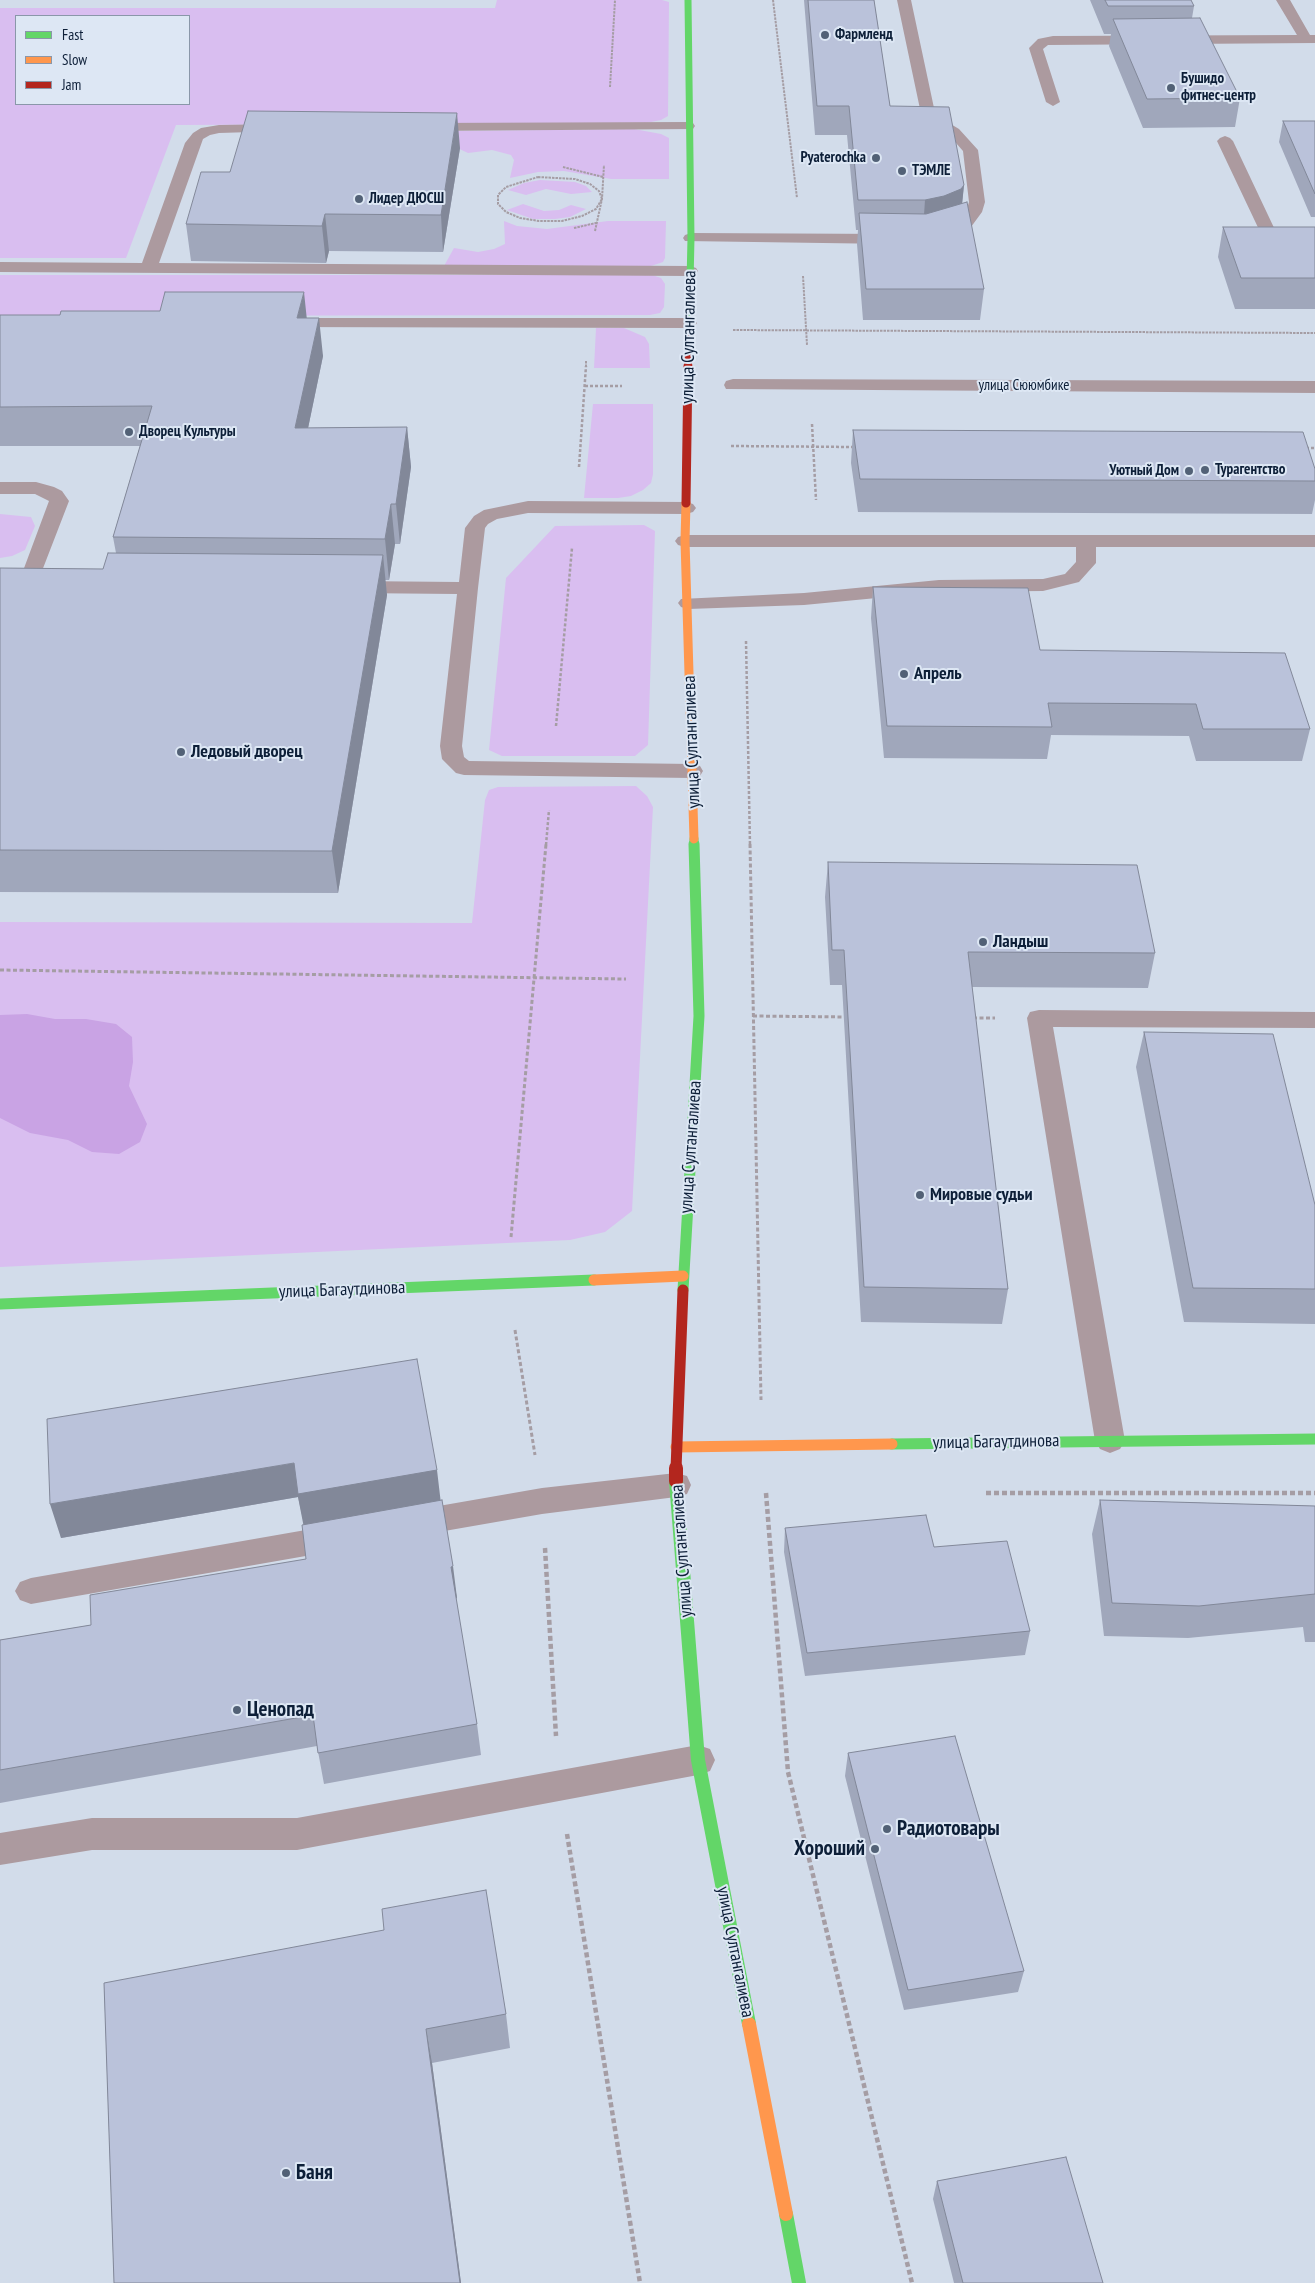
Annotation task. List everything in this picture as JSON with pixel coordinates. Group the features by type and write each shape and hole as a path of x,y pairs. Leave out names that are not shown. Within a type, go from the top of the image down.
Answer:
{"street":[{"name":"улица Султангалиева","path":"688,0 688,126 691,238 685,541 699,1016 683,1276 676,1485 698,1760 799,2283"},
{"name":"улица Сююмбике","path":"733,385 1315,387"},
{"name":"улица Багаутдинова","path":"0,1304 683,1276"},
{"name":"улица Багаутдинова","path":"676,1447 1315,1439"}],"lane":[{"path":"691,238 916,238 947,232 965,224 974,212 977,202 970,150 954,132 940,123 927,110 904,0"},
{"path":"1282,0 1310,39"},
{"path":"1053,102 1036,48 1043,42 1053,40 1310,39"},
{"path":"408,127 688,126"},
{"path":"149,267 193,143 198,136 206,132 225,128 290,128"},
{"path":"1225,141 1269,235 1280,242 1288,244 1315,244"},
{"path":"0,267 690,271"},
{"path":"265,323 588,323 688,326"},
{"path":"0,488 36,488 47,490 55,495 58,500 38,585 0,585"},
{"path":"686,508 528,507 491,514 480,520 475,528 452,746 453,759 464,768 692,771"},
{"path":"685,541 1315,540"},
{"path":"688,603 804,599 939,586 1043,585 1072,578 1086,563 1086,541"},
{"path":"328,587 468,588"},
{"path":"1110,1441 1039,1018 1315,1020"},
{"path":"30,1591 542,1501 676,1485"},
{"path":"0,1850 92,1834 297,1834 698,1760"}],"path":[{"path":"591,270 596,223 602,199 615,0"},
{"path":"773,0 802,238 812,446 819,541"},
{"path":"538,177 575,179 590,184 599,191 602,199 596,208 582,216 562,221 539,221 520,218 506,212 498,204 498,196 506,188 520,181 538,177"},
{"path":"588,323 576,507 507,1283 542,1501 559,1787 640,2283"},
{"path":"688,326 806,330 1315,333"},
{"path":"585,386 622,386"},
{"path":"687,446 862,447"},
{"path":"1305,448 1315,448"},
{"path":"804,599 745,635 762,1446 788,1772 912,2283"},
{"path":"0,970 626,979"},
{"path":"753,1016 852,1017"},
{"path":"970,1018 1039,1018"},
{"path":"976,1493 1315,1493"},
{"path":"766,1494 776,1494"}],"shaded area":[{"path":"497,0 662,0 669,2 668,116 661,120 646,123 176,125 126,258 0,258 0,8 495,8"},
{"path":"634,129 661,134 669,138 669,179 611,179 564,171 538,172 510,178 514,160 511,155 492,150 468,153 453,146 456,131"},
{"path":"540,180 575,182 586,186 592,192 571,194 546,189 526,195 508,190 524,183"},
{"path":"523,204 544,211 559,210 571,205 586,209 570,217 555,219 533,219 507,210"},
{"path":"504,221 517,226 547,229 608,221 666,221 665,258 663,262 648,267 444,266 454,248 478,252 494,249 505,244"},
{"path":"0,275 652,275 661,278 665,284 664,307 660,313 650,315 0,316"},
{"path":"596,328 624,328 645,337 649,344 650,368 594,368"},
{"path":"593,404 653,404 653,474 651,483 643,490 631,496 584,498"},
{"path":"0,514 31,517 35,526 25,550 12,556 0,558"},
{"path":"644,525 655,531 648,745 635,756 502,756 489,750 506,578 555,526"},
{"path":"636,786 647,796 653,807 632,1211 605,1232 570,1240 0,1267 0,922 472,923 485,800 489,790 498,787"},
{"path":"27,1014 55,1019 86,1019 116,1024 132,1037 133,1062 129,1086 147,1124 140,1142 119,1154 92,1152 68,1140 30,1133 0,1118 0,1015"}],"building":[{"path":"808,0 874,0 890,106 949,107 964,185 961,189 944,196 925,200 858,200 849,106 817,106"},
{"path":"1105,0 1191,0 1194,6 1108,6"},
{"path":"1200,18 1240,98 1147,99 1113,19"},
{"path":"248,111 457,113 441,215 325,214 322,226 186,224 201,172 230,172"},
{"path":"1283,121 1315,121 1315,194"},
{"path":"967,202 984,289 866,289 859,213 926,214"},
{"path":"1223,227 1315,227 1315,278 1241,278"},
{"name":"Дворец Культуры","path":"165,292 304,292 297,318 319,318 295,428 407,427 396,504 391,504 385,539 113,537 152,406 0,407 0,315 60,315 61,311 160,311"},
{"path":"853,430 1303,432 1315,469 1315,481 860,479"},
{"name":"Ледовый дворец","path":"108,553 383,555 332,851 0,850 0,568 103,569"},
{"path":"873,587 1028,588 1040,650 1285,653 1310,729 1203,729 1196,704 1048,703 1052,727 887,726"},
{"path":"828,862 1137,865 1155,953 968,952 1008,1289 864,1287 844,950 832,950"},
{"path":"1144,1032 1273,1034 1315,1205 1315,1289 1193,1288"},
{"path":"417,1359 437,1470 298,1494 294,1463 50,1504 47,1419"},
{"name":"Ценопад","path":"442,1500 477,1724 318,1753 313,1715 0,1770 0,1640 91,1625 90,1595 306,1559 302,1525"},
{"path":"1100,1500 1315,1506 1315,1594 1199,1606 1112,1603"},
{"path":"926,1515 934,1547 1007,1541 1030,1631 807,1653 785,1528"},
{"path":"955,1736 1024,1971 908,1990 848,1753"},
{"name":"Баня","path":"486,1890 506,2014 426,2029 460,2283 114,2283 104,1983 384,1930 382,1909"},
{"path":"1066,2157 1103,2283 963,2283 937,2181"}],"traffic: fast":[{"path":"688,0 691,238 689,328"},
{"path":"683,1290 699,1016 694,839"},
{"path":"0,1304 594,1280"},
{"path":"892,1444 1315,1439"},
{"path":"676,1481 698,1760 749,2024"},
{"path":"786,2214 799,2283"}],"traffic: slow":[{"path":"686,503 685,541 694,839"},
{"path":"594,1280 683,1276"},
{"path":"676,1447 892,1444"},
{"path":"749,2024 786,2214"}],"traffic: jam":[{"path":"686,503 689,328"},
{"path":"676,1481 683,1290"}],"place":[{"name":"Фармленд","path":"825,35"},
{"name":"Бушидо фитнес-центр","path":"1171,88"},
{"name":"Pyaterochka","path":"876,158"},
{"name":"ТЭМЛЕ","path":"902,171"},
{"name":"Лидер ДЮСШ","path":"359,199"},
{"name":"Дворец Культуры","path":"129,432"},
{"name":"Турагентство","path":"1205,470"},
{"name":"Уютный Дом","path":"1189,471"},
{"name":"Апрель","path":"904,674"},
{"name":"Ледовый дворец","path":"181,752"},
{"name":"Ландыш","path":"983,942"},
{"name":"Мировые судьи","path":"920,1195"},
{"name":"Ценопад","path":"237,1710"},
{"name":"Радиотовары","path":"887,1829"},
{"name":"Хороший","path":"875,1849"},
{"name":"Баня","path":"286,2173"}]}
